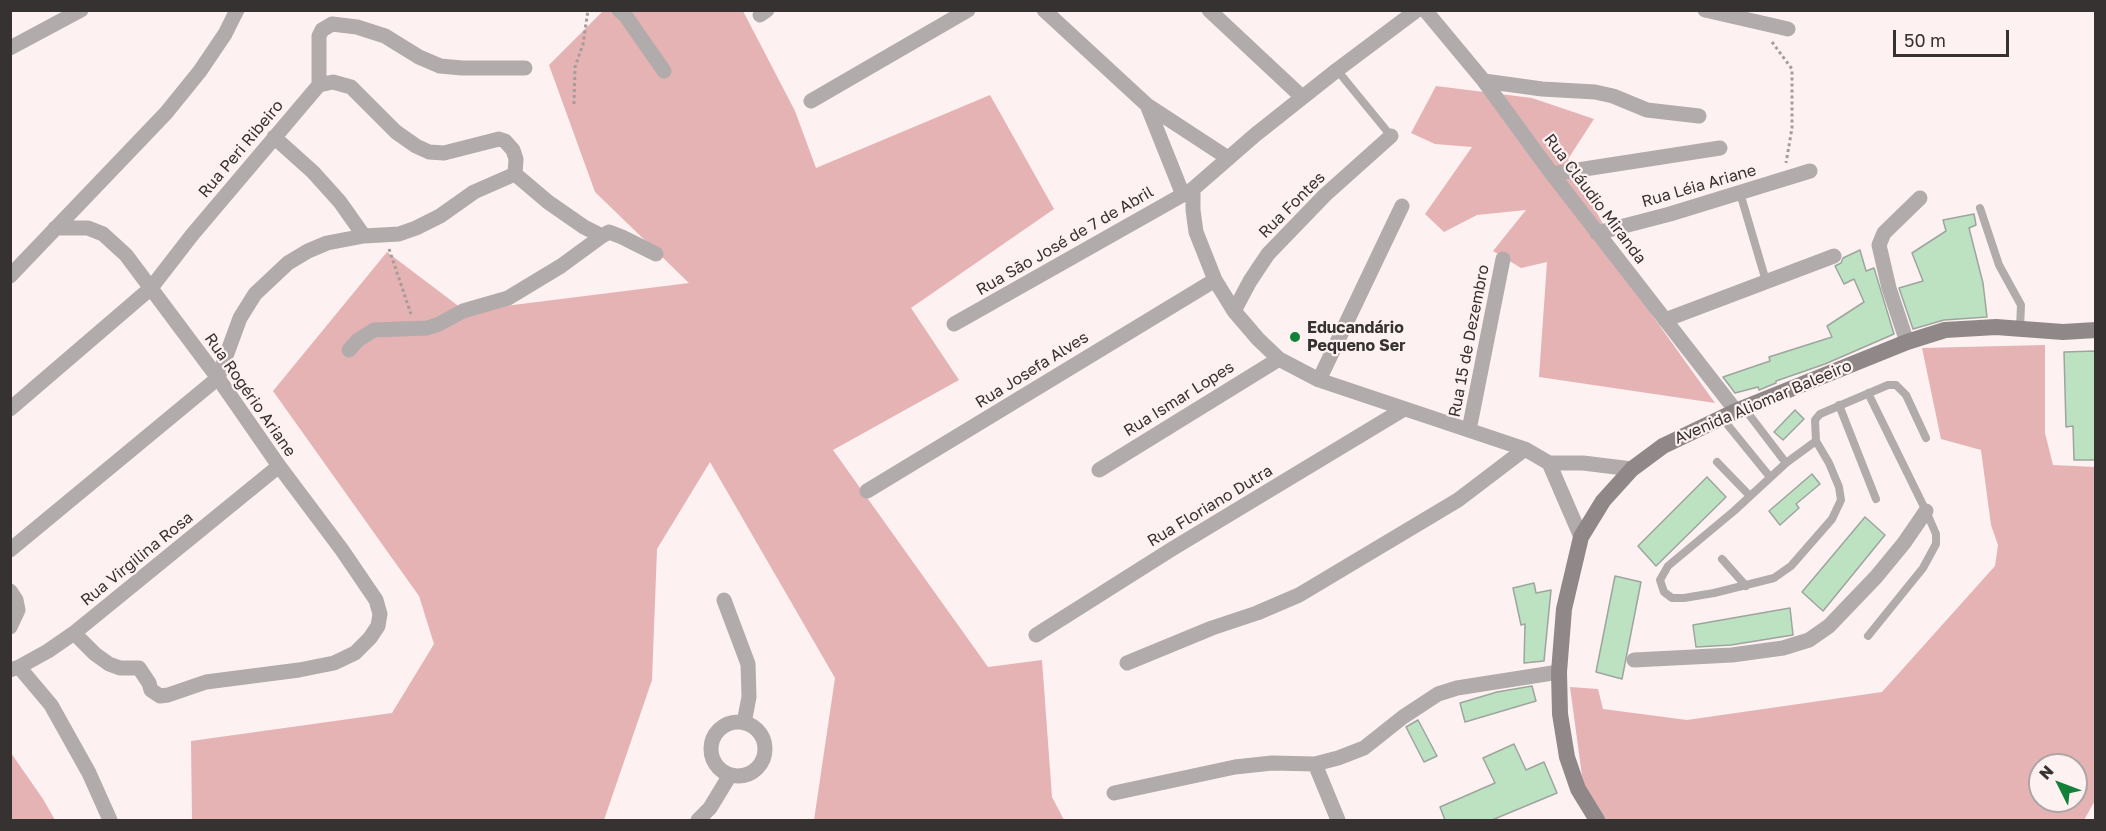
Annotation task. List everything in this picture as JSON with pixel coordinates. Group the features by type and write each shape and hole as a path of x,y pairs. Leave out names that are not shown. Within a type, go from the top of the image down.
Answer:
{"main road":[{"name":"Avenida Aliomar Baleeiro","path":"1597,820 1578,789 1568,757 1560,714 1564,609 1581,537 1602,501 1632,469 1663,446 1734,412 1907,342 1945,330 1996,327 2063,332 2096,330"}],"street":[{"path":"10,48 81,10"},
{"path":"10,276 166,113 200,71 225,34 237,10"},
{"path":"619,10 626,15 664,71"},
{"path":"811,101 968,10"},
{"path":"1044,10 1147,105 1228,158"},
{"path":"1209,10 1302,97"},
{"name":"Rua São José de 7 de Abril","path":"954,324 1188,192 1302,97 1416,10"},
{"name":"Rua Cláudio Miranda","path":"1425,10 1484,81 1734,412"},
{"path":"1705,10 1788,29"},
{"path":"515,174 516,159 513,150 505,141 499,139 444,153 429,152 396,132 351,87 333,82 319,85 319,36 322,30 332,24 357,27 385,36 419,57 440,66 525,68"},
{"path":"1484,81 1542,89 1595,92 1613,96 1647,110 1700,116"},
{"name":"Rua Peri Ribeiro","path":"10,409 151,288 319,85"},
{"path":"1147,105 1188,192 1196,232 1215,280 1234,311 1279,359 1320,380 1525,449 1549,463 1582,463 1632,469"},
{"name":"Rua Fontes","path":"1234,311 1268,254 1325,195 1391,136"},
{"path":"274,137 313,171 340,202 364,236"},
{"path":"1552,174 1720,147"},
{"name":"Rua Léia Ariane","path":"1597,233 1670,214 1810,171"},
{"path":"10,549 218,378 240,318 255,294 288,263 327,243 364,236 399,234 416,228 440,216 474,192 515,174"},
{"path":"515,174 567,216 602,236"},
{"path":"1907,342 1887,280 1879,245 1884,233 1920,198"},
{"path":"1320,380 1402,206"},
{"name":"Rua Rogério Ariane","path":"55,228 88,228 103,234 126,255 364,581 376,600 380,614 378,626 370,638 355,653 334,663 206,682 160,696 152,690 139,668 120,668 109,664 74,633"},
{"path":"349,350 358,340 374,330 427,328 462,312 508,298 561,266 609,232 656,254"},
{"path":"1665,320 1834,255"},
{"name":"Rua 15 de Dezembro","path":"1469,429 1503,259"},
{"name":"Rua Josefa Alves","path":"867,491 1215,280"},
{"name":"Rua Ismar Lopes","path":"1099,470 1279,359"},
{"name":"Rua Floriano Dutra","path":"1036,635 1172,549 1404,409"},
{"path":"1127,663 1299,595 1458,500 1525,449"},
{"path":"1549,463 1581,537"},
{"name":"Rua Virgilina Rosa","path":"15,668 74,633 279,466"},
{"path":"1634,660 1731,655 1783,648 1809,640 1828,626 1876,577 1926,511"},
{"path":"10,591 16,600 18,610 10,627"},
{"path":"724,600 748,664 749,697 744,723"},
{"path":"15,668 51,705 89,773 110,820"},
{"path":"1113,793 1235,767 1272,763 1315,764 1364,748 1421,704 1438,694 1457,688 1560,672"},
{"path":"735,722 744,723 752,725 763,738 764,755 756,769 739,776 722,770 716,763 711,746 720,729 735,722"},
{"path":"1315,764 1338,820"},
{"path":"698,820 710,808 730,774"}],"lane":[{"path":"1337,70 1391,136"},
{"path":"1740,193 1766,281"},
{"path":"1980,208 1999,265 2021,305 2020,328"},
{"path":"1816,441 1786,463 1668,566 1660,580 1664,592 1672,598 1684,598 1746,586 1774,578 1791,566 1832,519 1841,500 1839,487 1816,441 1815,420 1820,414 1868,393 1896,385 1902,388 1926,438"},
{"path":"1868,393 1936,534 1936,544 1932,555 1868,636"},
{"path":"1839,405 1875,498"},
{"path":"1734,412 1786,463"},
{"path":"1734,412 1770,477"},
{"path":"1717,462 1750,496"},
{"path":"1722,559 1746,586"}],"path":[{"path":"574,104 575,67 583,44 588,10"},
{"path":"1758,21 1792,69 1792,128 1783,180"},
{"path":"384,236 415,328"}],"shaded area":[{"path":"603,11 743,11 795,111 816,168 990,95 1054,209 911,308 959,380 833,450 988,667 1042,660 1052,797 1064,820 814,820 835,678 710,462 657,549 652,680 604,820 192,820 191,741 392,713 434,644 419,596 273,391 387,252 465,311 689,283 595,192 549,65"},
{"path":"1436,86 1532,98 1594,119 1568,159 1652,315 1715,403 1539,377 1547,262 1521,268 1493,251 1526,210 1477,215 1444,232 1425,214 1472,147 1435,144 1411,133"},
{"path":"2045,345 2045,433 2053,465 2095,467 2096,799 2088,813 2084,820 1588,820 1570,687 1598,689 1603,709 1687,720 1882,692 1995,566 1998,545 1991,525 1981,450 1941,439 1922,348"},
{"path":"11,753 43,799 55,820 11,820"}],"building":[{"path":"1974,214 1976,225 1969,228 1983,283 1987,317 1944,320 1913,329 1899,288 1923,281 1912,253 1946,231 1943,220"},
{"path":"1860,250 1866,271 1874,268 1894,334 1759,390 1758,387 1735,393 1723,377 1770,361 1769,357 1832,337 1827,326 1864,302 1854,279 1844,284 1835,266 1841,263 1843,258"},
{"path":"2096,351 2096,460 2074,460 2073,426 2066,427 2064,352"},
{"path":"1795,410 1804,419 1783,440 1774,432"},
{"path":"1812,474 1820,484 1796,504 1799,508 1780,525 1769,511"},
{"path":"1707,477 1726,497 1656,566 1638,546"},
{"path":"1865,517 1885,535 1823,611 1802,592"},
{"path":"1615,576 1641,582 1622,679 1596,672"},
{"path":"1534,583 1536,593 1551,590 1544,661 1524,663 1525,624 1521,625 1513,588"},
{"path":"1790,608 1793,635 1731,645 1696,647 1693,625"},
{"path":"1532,686 1536,701 1465,722 1460,703 1497,692"},
{"path":"1418,720 1437,756 1424,762 1406,727"},
{"path":"1514,744 1526,770 1544,762 1557,793 1492,820 1445,820 1440,807 1495,783 1483,758"}],"place":[{"name":"Educandário Pequeno Ser","path":"1295,337"}]}
